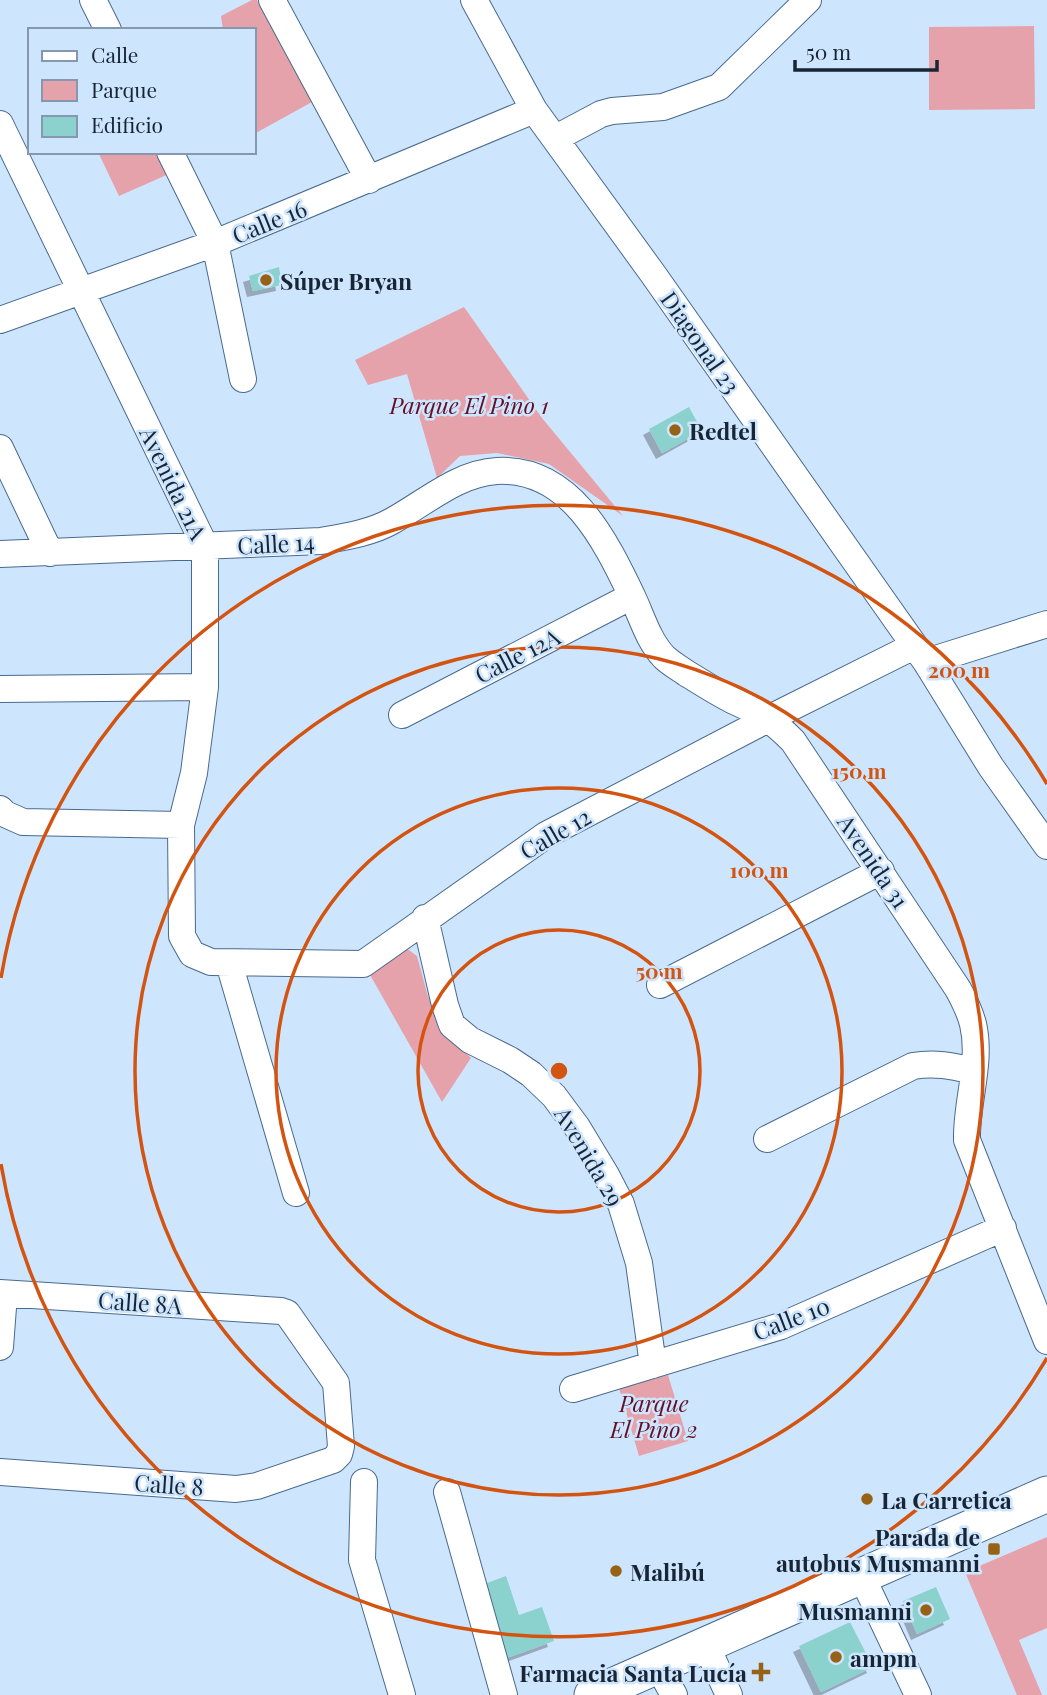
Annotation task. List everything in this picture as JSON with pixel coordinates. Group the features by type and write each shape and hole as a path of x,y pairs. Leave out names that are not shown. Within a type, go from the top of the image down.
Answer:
{"main road":[{"path":"592,1695 666,1680 706,1645 1047,1494"}],"street":[{"path":"93,0 107,28"},
{"path":"272,0 369,180"},
{"name":"Diagonal 23","path":"474,0 534,110 920,654 991,767 1047,846"},
{"path":"556,138 601,114 663,107 719,87 808,0"},
{"name":"Calle 16","path":"0,320 215,243 534,110"},
{"name":"Avenida 21A","path":"0,124 205,547 205,687 194,773 181,825 182,936 192,954"},
{"path":"171,154 215,243 243,379"},
{"path":"0,448 50,553"},
{"name":"Calle 14","path":"0,554 321,541 354,535 389,523 475,474 496,471 536,477"},
{"name":"Avenida 31","path":"536,477 555,485 573,500 592,523 632,596 653,643 666,659 712,690 768,719 793,741 958,989 968,1009 976,1043 967,1140 1047,1341"},
{"name":"Calle 12A","path":"402,715 632,596"},
{"name":"Calle 12","path":"192,954 211,962 363,964 546,835 768,719 920,654 1047,624"},
{"path":"0,689 205,687"},
{"path":"3,811 23,822 181,825"},
{"path":"660,985 881,871"},
{"name":"Avenida 29","path":"425,918 452,1025 470,1040 531,1074 554,1096 577,1127 621,1204 639,1263 653,1365"},
{"path":"229,963 296,1193"},
{"path":"767,1139 913,1066 931,1063 974,1071"},
{"name":"Calle 10","path":"573,1389 781,1326 1003,1228"},
{"path":"0,1347 2,1293"},
{"name":"Calle 8A","path":"2,1293 281,1311 292,1318 336,1383 341,1446 340,1454 333,1460"},
{"name":"Calle 8","path":"0,1472 236,1489 257,1486 333,1460"},
{"path":"364,1482 362,1560 402,1695"},
{"path":"447,1492 504,1695"},
{"path":"862,1577 918,1695"},
{"path":"706,1645 729,1695"}],"green space":[{"path":"257,0 312,102 256,133 256,28 223,28 221,16"},
{"path":"1034,26 1035,109 929,110 929,27"},
{"path":"99,154 162,154 171,173 119,196"},
{"name":"Parque El Pino 1","path":"464,307 542,418 623,516 549,464 497,453 460,456 437,478 407,374 368,385 355,360"},
{"path":"402,945 417,956 439,1026 471,1058 442,1102 369,973"},
{"name":"Parque El Pino 2","path":"668,1375 688,1441 639,1456 619,1388"},
{"path":"1047,1537 1047,1628 1019,1640 1042,1695 1017,1695 965,1572"}],"building":[{"name":"Súper Bryan","path":"279,267 282,285 253,291 249,276"},
{"name":"Redtel","path":"689,407 702,431 662,453 649,429"},
{"path":"506,1576 519,1615 542,1607 554,1641 504,1659 479,1586"},
{"name":"Musmanni","path":"936,1587 950,1619 917,1634 903,1601"},
{"name":"ampm","path":"850,1622 873,1667 821,1692 799,1646"}],"place":[{"name":"Súper Bryan","path":"266,280"},
{"name":"Redtel","path":"675,430"},
{"name":"La Carretica","path":"867,1499"},
{"name":"Parada de autobus Musmanni","path":"994,1549"},
{"name":"Malibú","path":"616,1571"},
{"name":"Musmanni","path":"926,1610"},
{"name":"ampm","path":"836,1657"},
{"name":"Farmacia Santa Lucía","path":"761,1672"}]}
